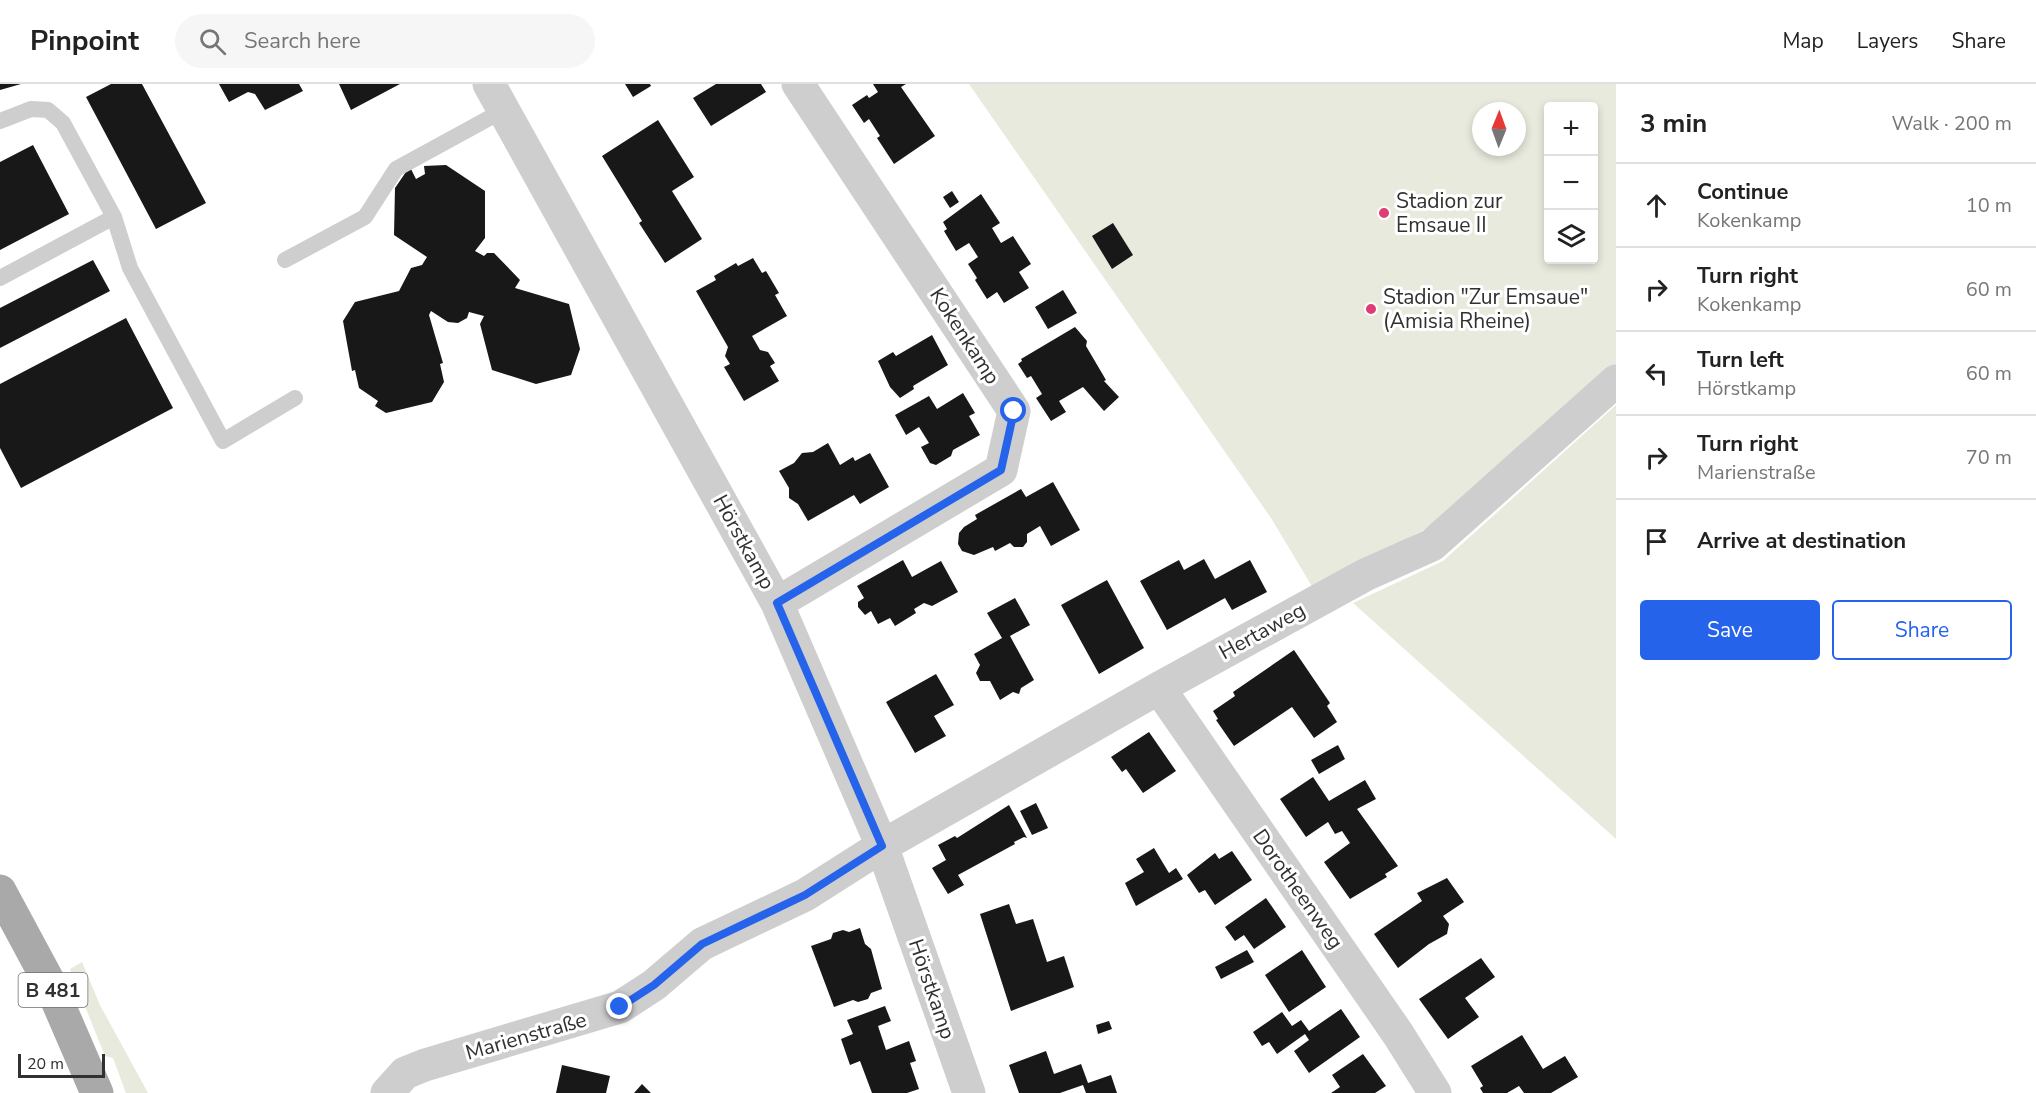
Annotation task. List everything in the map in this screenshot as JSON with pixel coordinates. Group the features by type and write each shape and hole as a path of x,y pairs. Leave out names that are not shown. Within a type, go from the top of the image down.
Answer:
{"main road":[{"name":"B 481","path":"0,891 49,982 97,1093"}],"street":[{"name":"Kokenkamp","path":"777,603 1001,470 1014,411 798,84"},
{"name":"Hörstkamp","path":"496,97 777,603 882,846 969,1093"},
{"name":"Hertaweg","path":"882,846 1159,688 1365,575 1432,545 1616,381"},
{"name":"Dorotheenweg","path":"1159,688 1398,1034 1435,1093"},
{"name":"Marienstraße","path":"387,1093 405,1073 425,1065 620,1007 654,985 702,944 805,895 882,846"}],"lane":[{"path":"285,260 365,218 396,169 496,97"},
{"path":"0,121 31,109 48,110 63,123 114,217 129,268 223,441 295,398"},
{"path":"0,278 114,217"}],"shaded area":[{"name":"Stadion \"Zur Emsaue\" (Amisia Rheine)","path":"969,84 1616,84 1616,371 1431,526 1313,588 1271,518"},
{"path":"1616,405 1616,839 1353,603 1443,561"},
{"path":"82,962 100,1005 148,1093 126,1093 113,1058 105,1056 70,969"}],"building":[{"path":"0,84 21,84 0,90"},
{"path":"111,84 142,84 206,203 156,229 86,97"},
{"path":"219,84 299,84 303,91 265,110 255,94 248,92 229,102"},
{"path":"339,84 400,84 351,110"},
{"path":"625,84 650,84 651,86 633,97"},
{"path":"716,84 761,84 766,92 711,126 693,98"},
{"path":"873,84 906,84 901,87 935,136 894,164 877,138 880,136 869,119 864,123 852,105 867,95 869,98 878,92"},
{"path":"658,120 694,177 672,191 702,239 665,263 639,223 642,221 602,156"},
{"path":"33,145 69,214 0,250 0,162"},
{"path":"446,165 485,191 485,238 475,251 484,256 487,253 494,253 520,280 515,288 569,304 580,349 571,375 536,384 492,370 480,324 484,316 469,312 467,318 458,323 448,322 431,311 429,315 443,363 440,364 444,382 432,402 386,413 375,406 378,401 359,388 355,370 352,371 343,321 355,302 399,291 411,268 422,265 427,257 394,235 395,188 408,169 411,169 416,179 425,174 424,166"},
{"path":"952,191 959,202 950,208 943,197"},
{"path":"981,194 1000,223 992,228 1001,243 1013,236 1031,264 1019,272 1029,288 1004,303 997,292 987,299 975,280 977,278 968,264 978,257 969,243 956,251 944,231 947,229 943,222"},
{"path":"1113,223 1133,255 1112,269 1092,236"},
{"path":"753,258 762,273 766,271 779,293 775,295 787,316 752,336 760,350 768,352 775,363 770,366 779,381 744,401 724,367 730,364 725,356 728,347 696,291 716,280 714,276 736,263 738,266"},
{"path":"93,260 110,291 0,348 0,308"},
{"path":"1063,290 1077,313 1048,329 1035,307"},
{"path":"126,318 173,408 21,488 0,448 0,384"},
{"path":"1075,327 1087,341 1086,346 1106,380 1104,381 1119,397 1104,411 1083,387 1059,401 1066,412 1051,421 1036,398 1042,394 1031,376 1027,378 1018,364 1022,361 1021,359"},
{"path":"932,335 948,365 913,386 914,389 900,398 890,387 878,361 893,352 896,356"},
{"path":"963,393 975,413 969,416 980,435 953,450 951,456 936,465 930,463 921,447 929,443 919,427 906,435 895,415 929,396 937,409"},
{"path":"828,443 840,465 853,457 855,461 870,453 889,487 860,504 854,495 808,521 798,504 789,498 789,488 779,471 794,463 802,453 813,452"},
{"path":"1053,482 1080,530 1051,546 1040,526 1027,534 1027,542 1023,547 1014,547 1010,543 995,551 993,547 974,555 962,551 958,544 959,533 977,519 975,515 1021,489 1026,497"},
{"path":"1204,559 1215,579 1250,560 1267,592 1232,610 1225,598 1167,630 1140,581 1179,560 1184,570"},
{"path":"903,560 912,577 941,561 958,592 932,606 924,603 914,609 916,613 895,626 890,618 878,624 871,611 865,615 858,607 858,602 864,598 857,586"},
{"path":"1107,580 1144,648 1099,674 1061,605"},
{"path":"1015,598 1030,625 1010,636 1034,680 1021,688 1019,694 1013,692 1000,700 990,681 980,681 976,673 980,665 974,654 1002,638 987,613"},
{"path":"1294,650 1330,703 1327,706 1337,722 1314,738 1292,707 1234,746 1216,720 1218,719 1213,711 1235,696 1233,692"},
{"path":"936,674 954,705 934,716 946,736 915,753 886,702"},
{"path":"1149,732 1176,771 1143,793 1126,769 1122,772 1111,757"},
{"path":"1338,745 1345,759 1319,774 1311,760"},
{"path":"1313,777 1329,801 1365,780 1376,799 1357,809 1398,866 1385,874 1387,877 1350,899 1324,862 1350,843 1342,831 1335,834 1328,822 1306,837 1280,799"},
{"path":"1036,803 1048,828 1032,835 1020,811"},
{"path":"1009,805 1027,838 1024,837 1014,842 1015,844 958,875 964,885 948,894 932,868 946,860 938,845 955,836 957,838"},
{"path":"1154,848 1169,873 1176,868 1183,879 1136,906 1125,883 1144,872 1136,859"},
{"path":"1232,851 1252,880 1215,905 1205,890 1199,893 1187,875 1215,853 1219,859"},
{"path":"1447,878 1464,902 1443,916 1449,924 1447,934 1429,944 1398,968 1374,934 1422,901 1417,893"},
{"path":"1266,898 1286,927 1254,949 1244,935 1235,941 1225,927"},
{"path":"1009,904 1016,924 1033,919 1047,962 1064,956 1074,987 1011,1011 980,914"},
{"path":"860,928 865,944 871,949 882,989 871,993 868,999 858,1002 853,1000 834,1007 811,946 831,939 833,933 843,930 849,932"},
{"path":"1247,950 1254,962 1221,979 1215,967"},
{"path":"1302,950 1326,987 1289,1012 1265,975"},
{"path":"1481,958 1495,977 1465,998 1479,1017 1448,1039 1419,999"},
{"path":"885,1006 891,1021 878,1026 886,1050 909,1041 916,1061 910,1063 919,1089 907,1093 872,1093 860,1061 850,1065 841,1039 853,1034 847,1020"},
{"path":"1341,1009 1360,1037 1309,1073 1294,1051 1309,1040 1305,1034 1277,1054 1269,1042 1262,1046 1253,1032 1282,1012 1292,1026 1301,1020 1309,1031"},
{"path":"1109,1021 1112,1029 1098,1034 1096,1025"},
{"path":"1522,1035 1543,1069 1565,1056 1578,1077 1551,1093 1524,1093 1519,1086 1507,1093 1483,1093 1480,1088 1483,1086 1471,1066"},
{"path":"1046,1051 1054,1074 1081,1064 1088,1083 1111,1075 1117,1093 1086,1093 1083,1085 1060,1093 1019,1093 1009,1065"},
{"path":"1363,1054 1386,1086 1375,1093 1331,1093 1340,1087 1332,1075"},
{"path":"562,1065 610,1076 606,1093 556,1093"},
{"path":"642,1084 651,1093 634,1093"}],"place":[{"name":"Stadion zur Emsaue II","path":"1384,213"},
{"name":"Stadion \"Zur Emsaue\" (Amisia Rheine)","path":"1371,309"}],"route":[{"path":"620,1007 654,985 702,944 805,895 882,846 777,603 1001,470 1014,411"}]}
